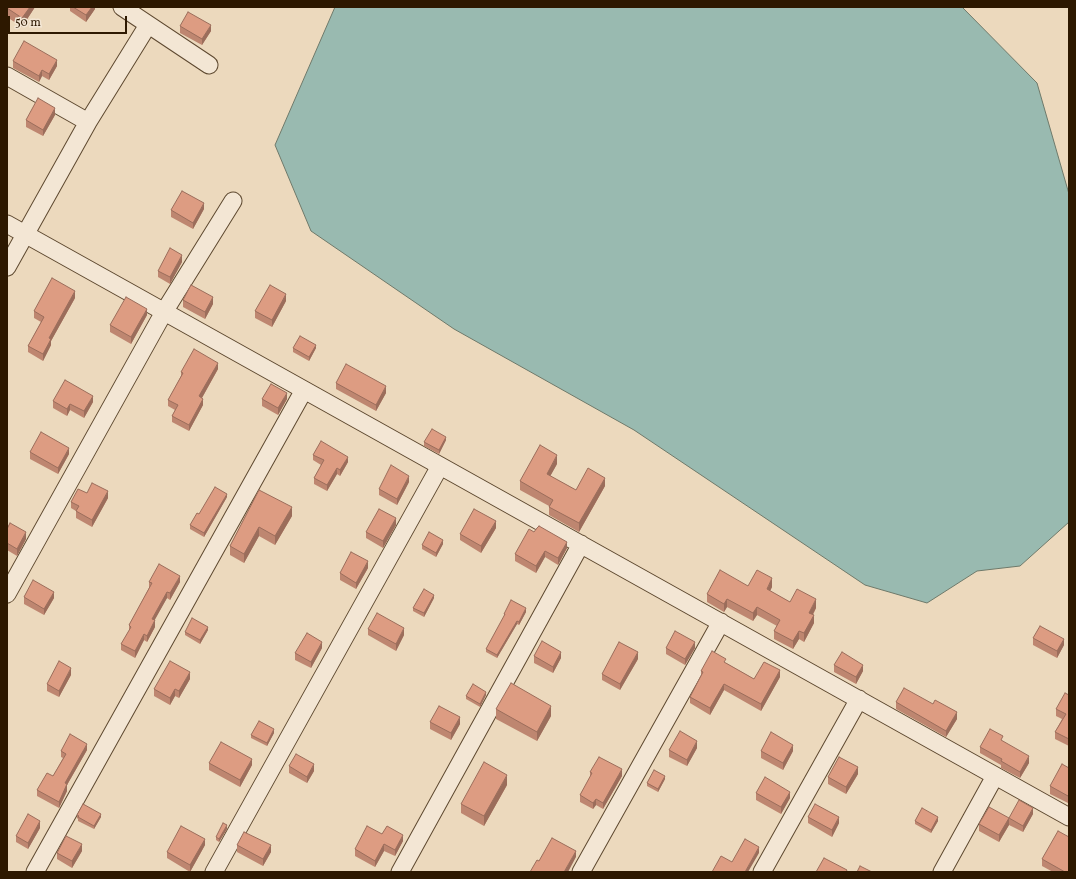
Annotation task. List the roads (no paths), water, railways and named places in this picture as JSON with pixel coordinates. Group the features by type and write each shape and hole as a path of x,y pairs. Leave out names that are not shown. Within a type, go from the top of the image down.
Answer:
{"street":[{"path":"122,7 209,65"},
{"path":"7,267 88,122 148,25"},
{"path":"7,76 88,122"},
{"path":"7,594 164,312 234,201"},
{"path":"7,224 1069,817"},
{"path":"35,872 304,390"},
{"path":"214,872 440,466"},
{"path":"400,872 581,544"},
{"path":"581,872 721,622"},
{"path":"762,872 859,700"},
{"path":"942,872 996,776"}],"water":[{"path":"335,7 962,7 1037,83 1069,194 1069,522 1020,566 977,571 927,603 865,585 634,430 454,329 311,231 275,145"}]}
